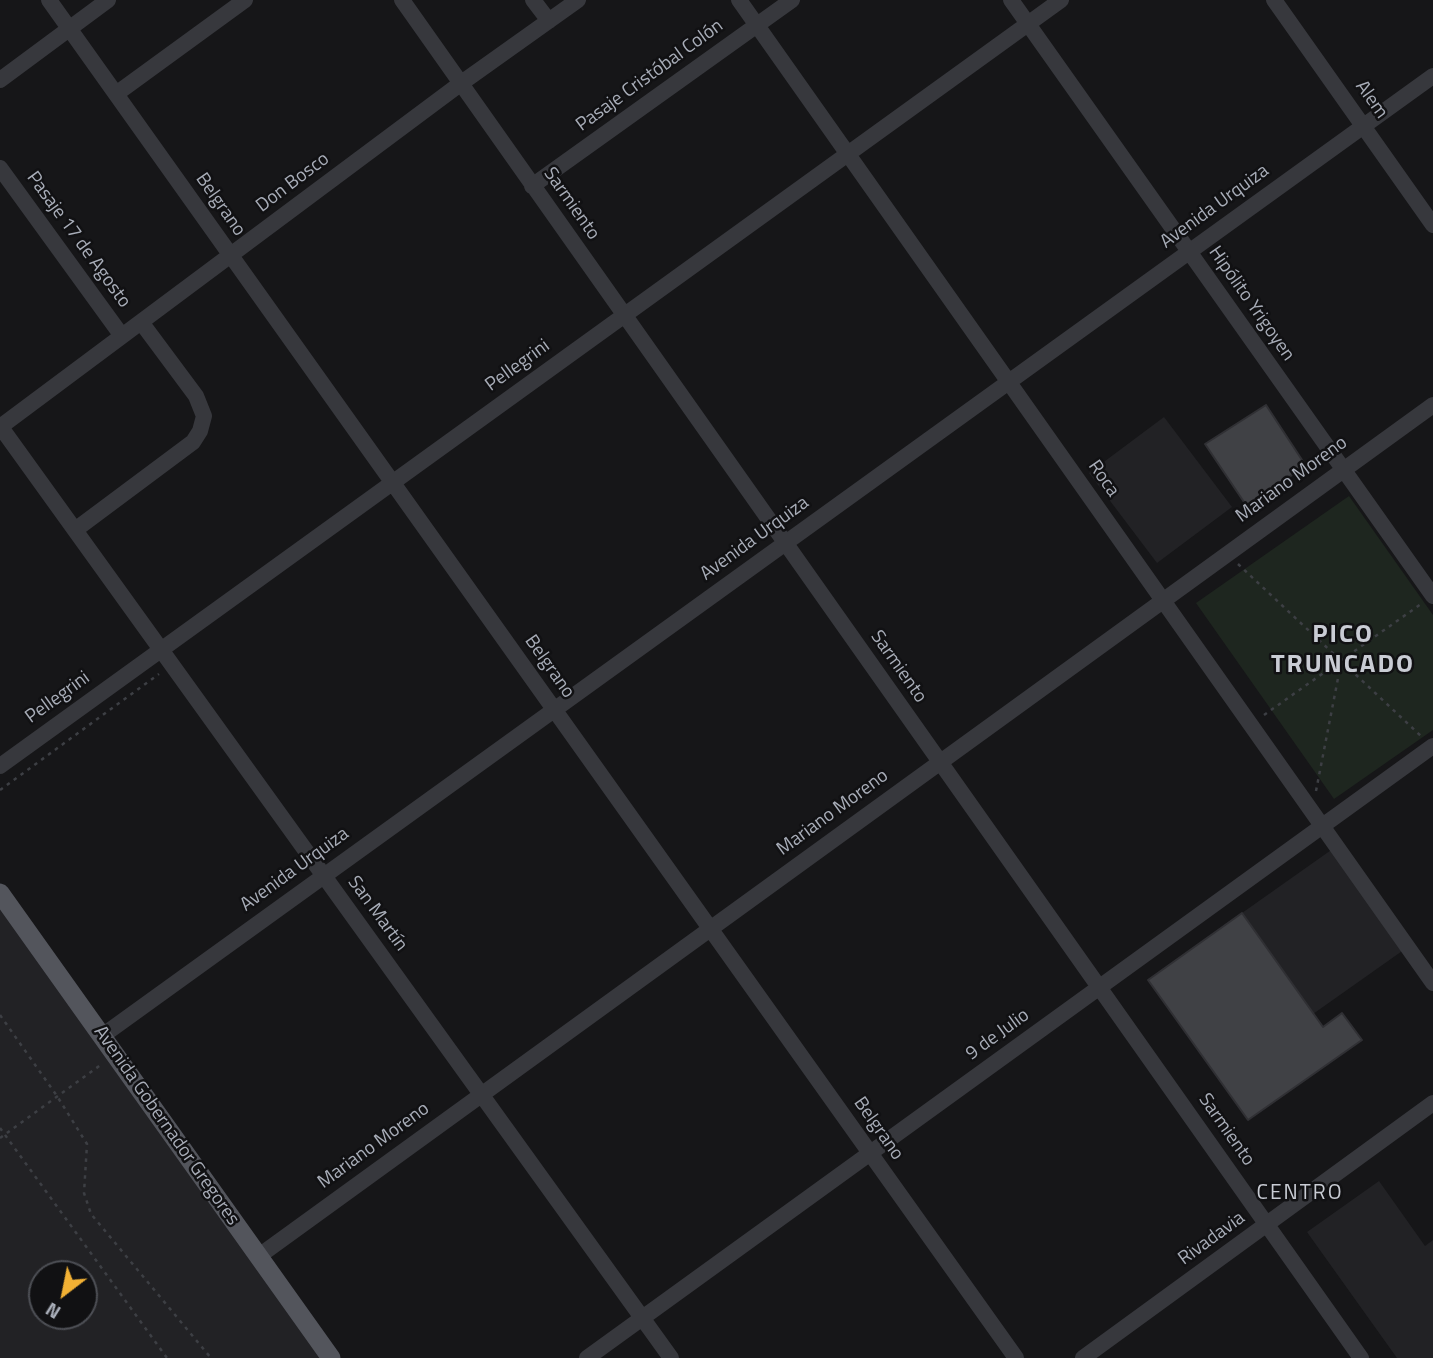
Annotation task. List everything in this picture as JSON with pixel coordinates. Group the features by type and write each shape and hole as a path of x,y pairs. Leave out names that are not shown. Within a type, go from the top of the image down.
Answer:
{"main road":[{"name":"Avenida Gobernador Gregores","path":"0,894 331,1358"}],"street":[{"name":"Belgrano","path":"50,0 1016,1358"},
{"path":"0,80 108,0"},
{"path":"116,94 246,0"},
{"name":"Sarmiento","path":"402,0 1362,1358"},
{"path":"533,0 549,21"},
{"name":"Don Bosco","path":"0,427 460,84 579,0"},
{"name":"Roca","path":"739,0 1433,983"},
{"name":"Pasaje Cristóbal Colón","path":"532,186 792,0"},
{"name":"Hipólito Yrigoyen","path":"1011,0 1341,470 1433,596"},
{"name":"Pellegrini","path":"0,766 1061,0"},
{"name":"Alem","path":"1274,0 1433,225"},
{"name":"Avenida Urquiza","path":"102,1036 1433,76"},
{"name":"Pasaje 17 de Agosto","path":"0,168 122,336"},
{"path":"75,530 193,442 200,431 204,416 196,396 141,323"},
{"name":"Mariano Moreno","path":"259,1256 1433,405"},
{"name":"San Martín","path":"0,427 671,1358"},
{"name":"9 de Julio","path":"587,1358 1432,746"},
{"name":"Rivadavia","path":"1083,1358 1433,1104"}],"path":[{"path":"1227,553 1432,746"},
{"path":"1251,723 1433,596"},
{"path":"1312,811 1341,662"},
{"path":"0,790 172,665"},
{"path":"0,1015 87,1144 84,1193 91,1214 211,1358"},
{"path":"0,1138 115,1055"},
{"path":"0,1128 167,1358"}],"shaded area":[{"path":"1164,417 1232,507 1157,563 1089,473"},
{"path":"1349,496 1433,615 1433,730 1334,799 1196,603"},
{"path":"1334,848 1405,949 1313,1014 1242,913"},
{"path":"0,893 331,1358 0,1358"},
{"path":"1379,1181 1425,1246 1433,1240 1433,1358 1397,1358 1307,1232"}],"building":[{"path":"1266,405 1306,466 1246,505 1205,444"},
{"path":"1242,913 1323,1027 1342,1013 1362,1040 1248,1120 1148,980"}],"district":[{"name":"PICO TRUNCADO","path":"1343,651"},
{"name":"CENTRO","path":"1300,1194"}]}
